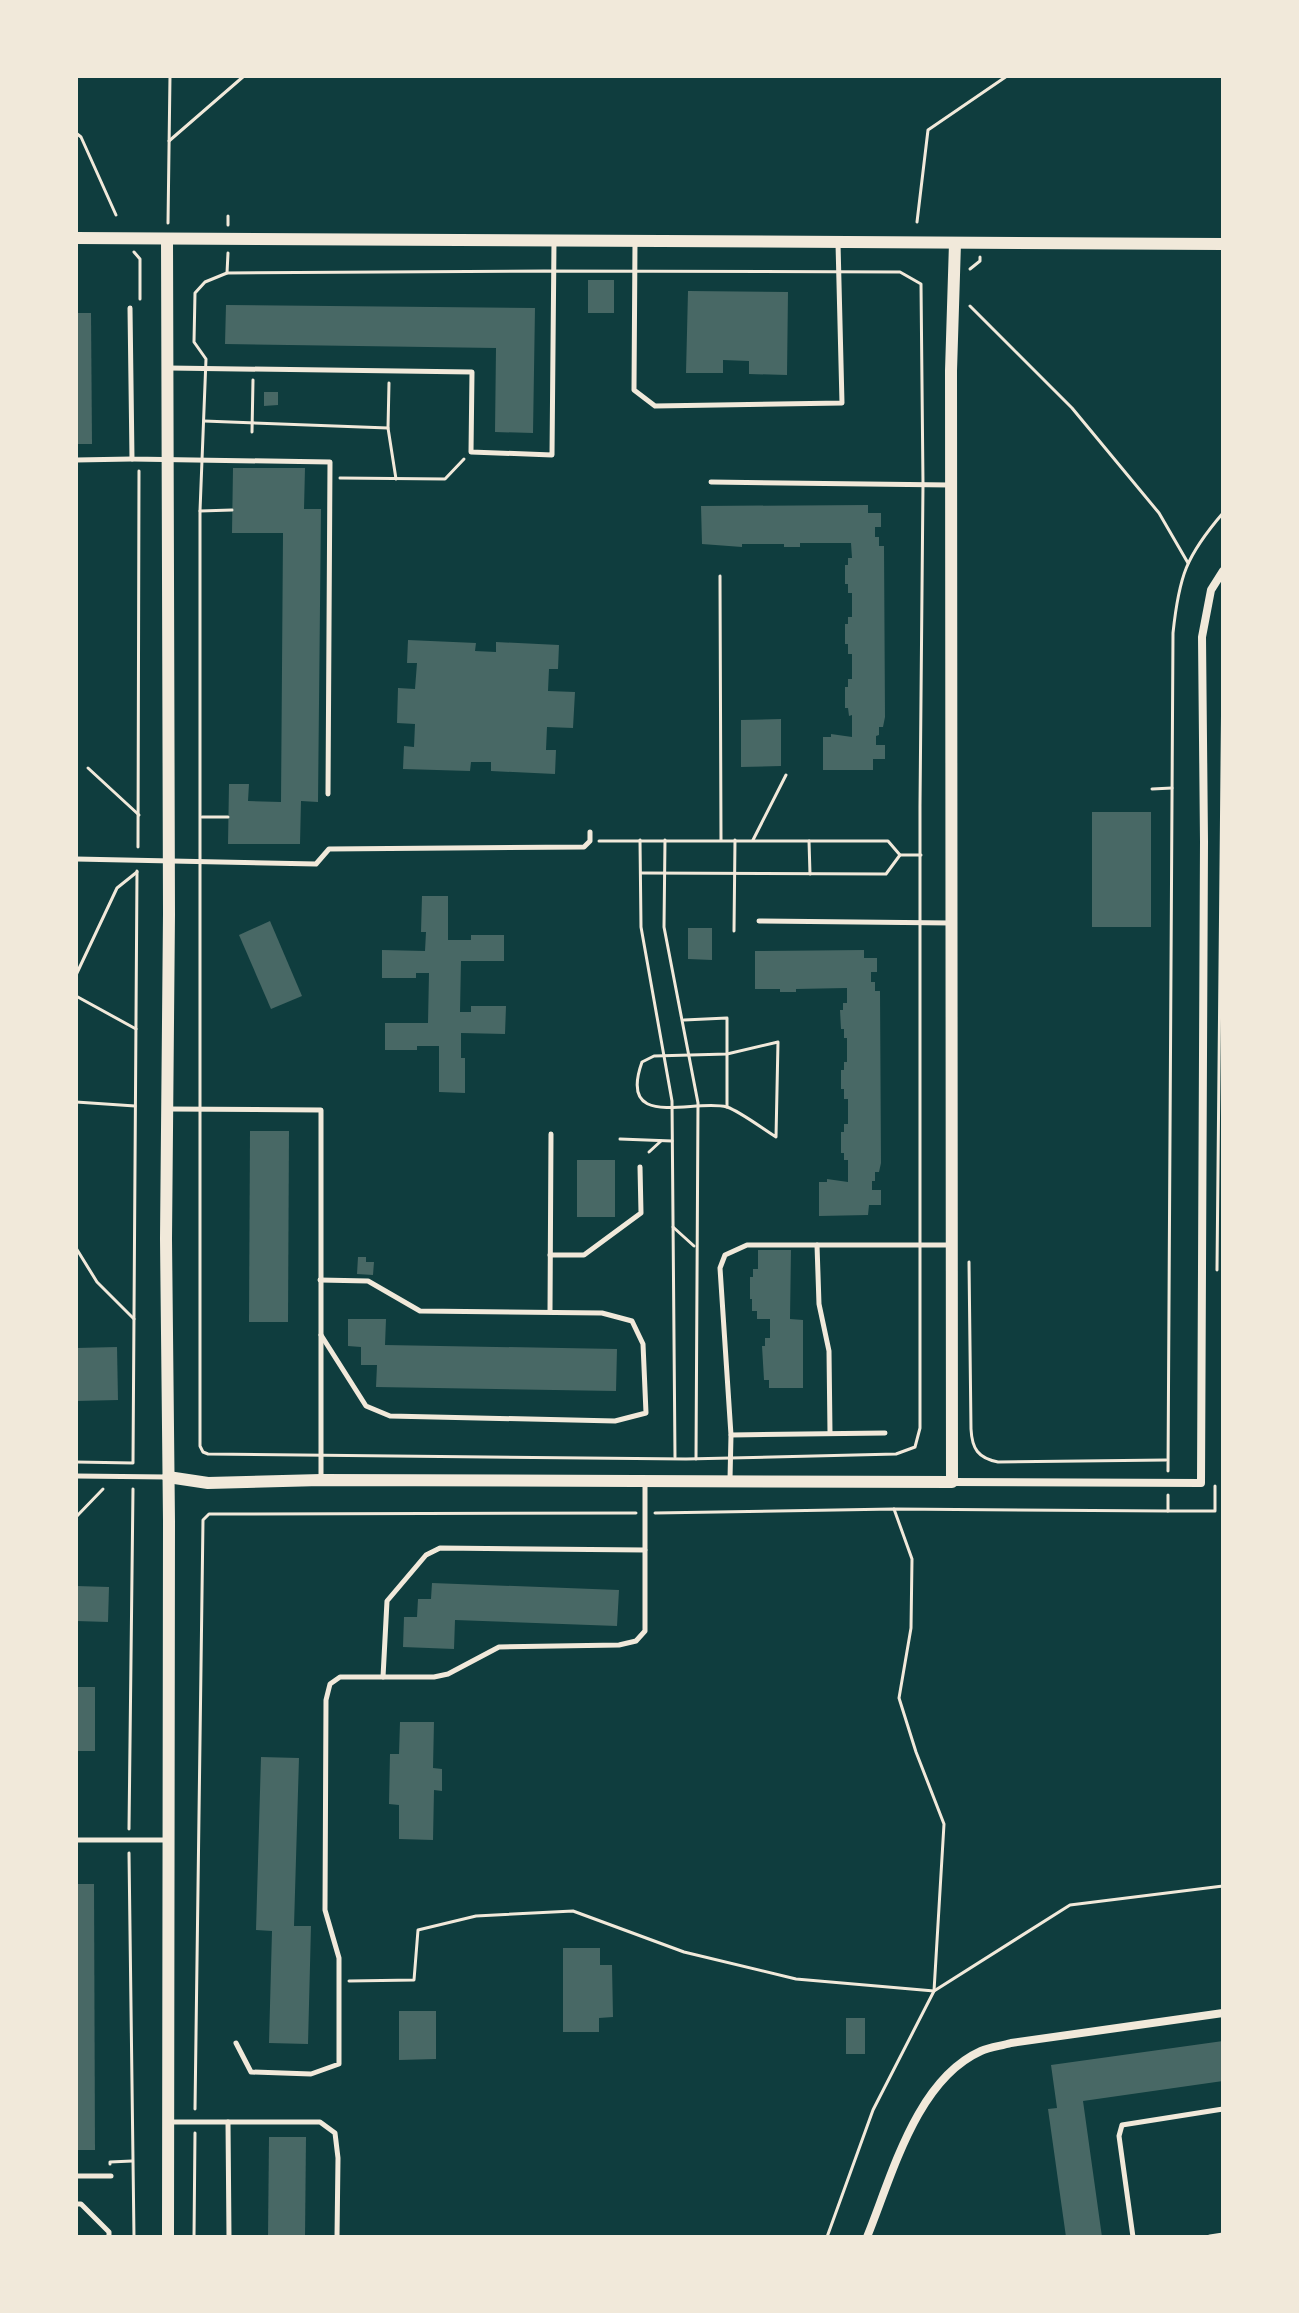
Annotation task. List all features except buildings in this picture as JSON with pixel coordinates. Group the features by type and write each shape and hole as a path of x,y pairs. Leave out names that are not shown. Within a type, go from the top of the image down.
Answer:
{"street":[{"path":"76,238 1223,244"},
{"path":"167,239 168,2237"},
{"path":"952,1482 951,293 955,243"},
{"path":"168,1477 208,1483 321,1480 1201,1483 1202,637 1211,590 1223,571"},
{"path":"867,2237 915,2118 951,2070 981,2051 1011,2043 1223,2013"}],"lane":[{"path":"168,368 472,372 471,452 552,455 554,242"},
{"path":"635,243 634,390 655,406 842,403 838,243"},
{"path":"130,308 136,460"},
{"path":"76,460 330,462 328,794"},
{"path":"711,482 951,485"},
{"path":"76,859 316,864 329,849 584,847 590,841 590,832"},
{"path":"759,921 952,923"},
{"path":"167,1109 321,1110 321,1480"},
{"path":"550,1312 551,1134"},
{"path":"550,1255 584,1255 641,1213 640,1167"},
{"path":"730,1481 731,1435 720,1268 725,1255 747,1245 952,1245"},
{"path":"817,1245 819,1304 829,1351 830,1433"},
{"path":"320,1280 368,1281 420,1311 602,1313 632,1321 643,1344 646,1413 615,1421 390,1416 366,1406 321,1335"},
{"path":"731,1435 885,1433"},
{"path":"76,1476 168,1477"},
{"path":"236,2043 251,2072 311,2074 339,2064 339,1958 325,1910 326,1700 330,1684 340,1677 434,1677 448,1674 499,1647 619,1645 636,1641 645,1631 645,1481"},
{"path":"383,1677 387,1601 426,1555 440,1548 645,1550"},
{"path":"76,1840 168,1840"},
{"path":"1133,2237 1119,2136 1122,2125 1223,2109"},
{"path":"168,2122 320,2122 335,2133 338,2158 337,2237"},
{"path":"228,2122 229,2237"},
{"path":"76,2176 111,2176"},
{"path":"76,2204 81,2204 109,2232 109,2237"},
{"path":"1210,2237 1223,2235"}],"path":[{"path":"167,239 170,76"},
{"path":"169,141 244,76"},
{"path":"917,222 928,130 1007,76"},
{"path":"76,133 81,137 116,215"},
{"path":"132,250 140,259 140,307"},
{"path":"195,293 205,282"},
{"path":"203,1452 696,1459 896,1454 915,1447 920,1428 921,284"},
{"path":"969,305 1072,408 1159,513 1188,563"},
{"path":"252,432 253,369"},
{"path":"389,371 388,428 396,479"},
{"path":"204,421 388,428"},
{"path":"330,478 445,479 471,452"},
{"path":"76,1462 133,1463 139,815 136,460"},
{"path":"200,511 232,510"},
{"path":"194,2237 203,1520 209,1514 894,1509 1168,1511 1173,633 1178,589 1195,545 1223,513"},
{"path":"720,576 721,840"},
{"path":"88,768 139,815"},
{"path":"753,840 786,775"},
{"path":"1152,789 1172,788"},
{"path":"202,817 228,817"},
{"path":"640,840 641,927 673,1108 675,1459"},
{"path":"665,840 664,927 698,1107 696,1459"},
{"path":"734,931 735,840"},
{"path":"809,840 810,874"},
{"path":"590,841 888,841 900,855 921,855"},
{"path":"642,873 886,874 900,855"},
{"path":"76,975 117,888 137,872"},
{"path":"76,996 136,1029"},
{"path":"682,1020 727,1018 727,1107"},
{"path":"778,1042 776,1137 727,1107 654,1107 647,1102 639,1096 636,1079 642,1062 654,1056 664,1056 727,1054 778,1042"},
{"path":"76,1102 135,1106"},
{"path":"620,1139 673,1141"},
{"path":"649,1152 662,1141"},
{"path":"673,1227 696,1247"},
{"path":"76,1248 97,1282 134,1319"},
{"path":"971,1429 972,1444 979,1456 998,1462 1168,1460"},
{"path":"76,1517 102,1489 133,1476"},
{"path":"133,1489 129,1840 134,2237"},
{"path":"827,2237 873,2110 934,1991 944,1824 899,1698 911,1628 912,1559 894,1509"},
{"path":"339,1981 414,1980 418,1930 476,1916 573,1911 684,1952 796,1979 934,1991 1070,1905 1223,1886"},
{"path":"111,2176 110,2162 133,2161"}]}
